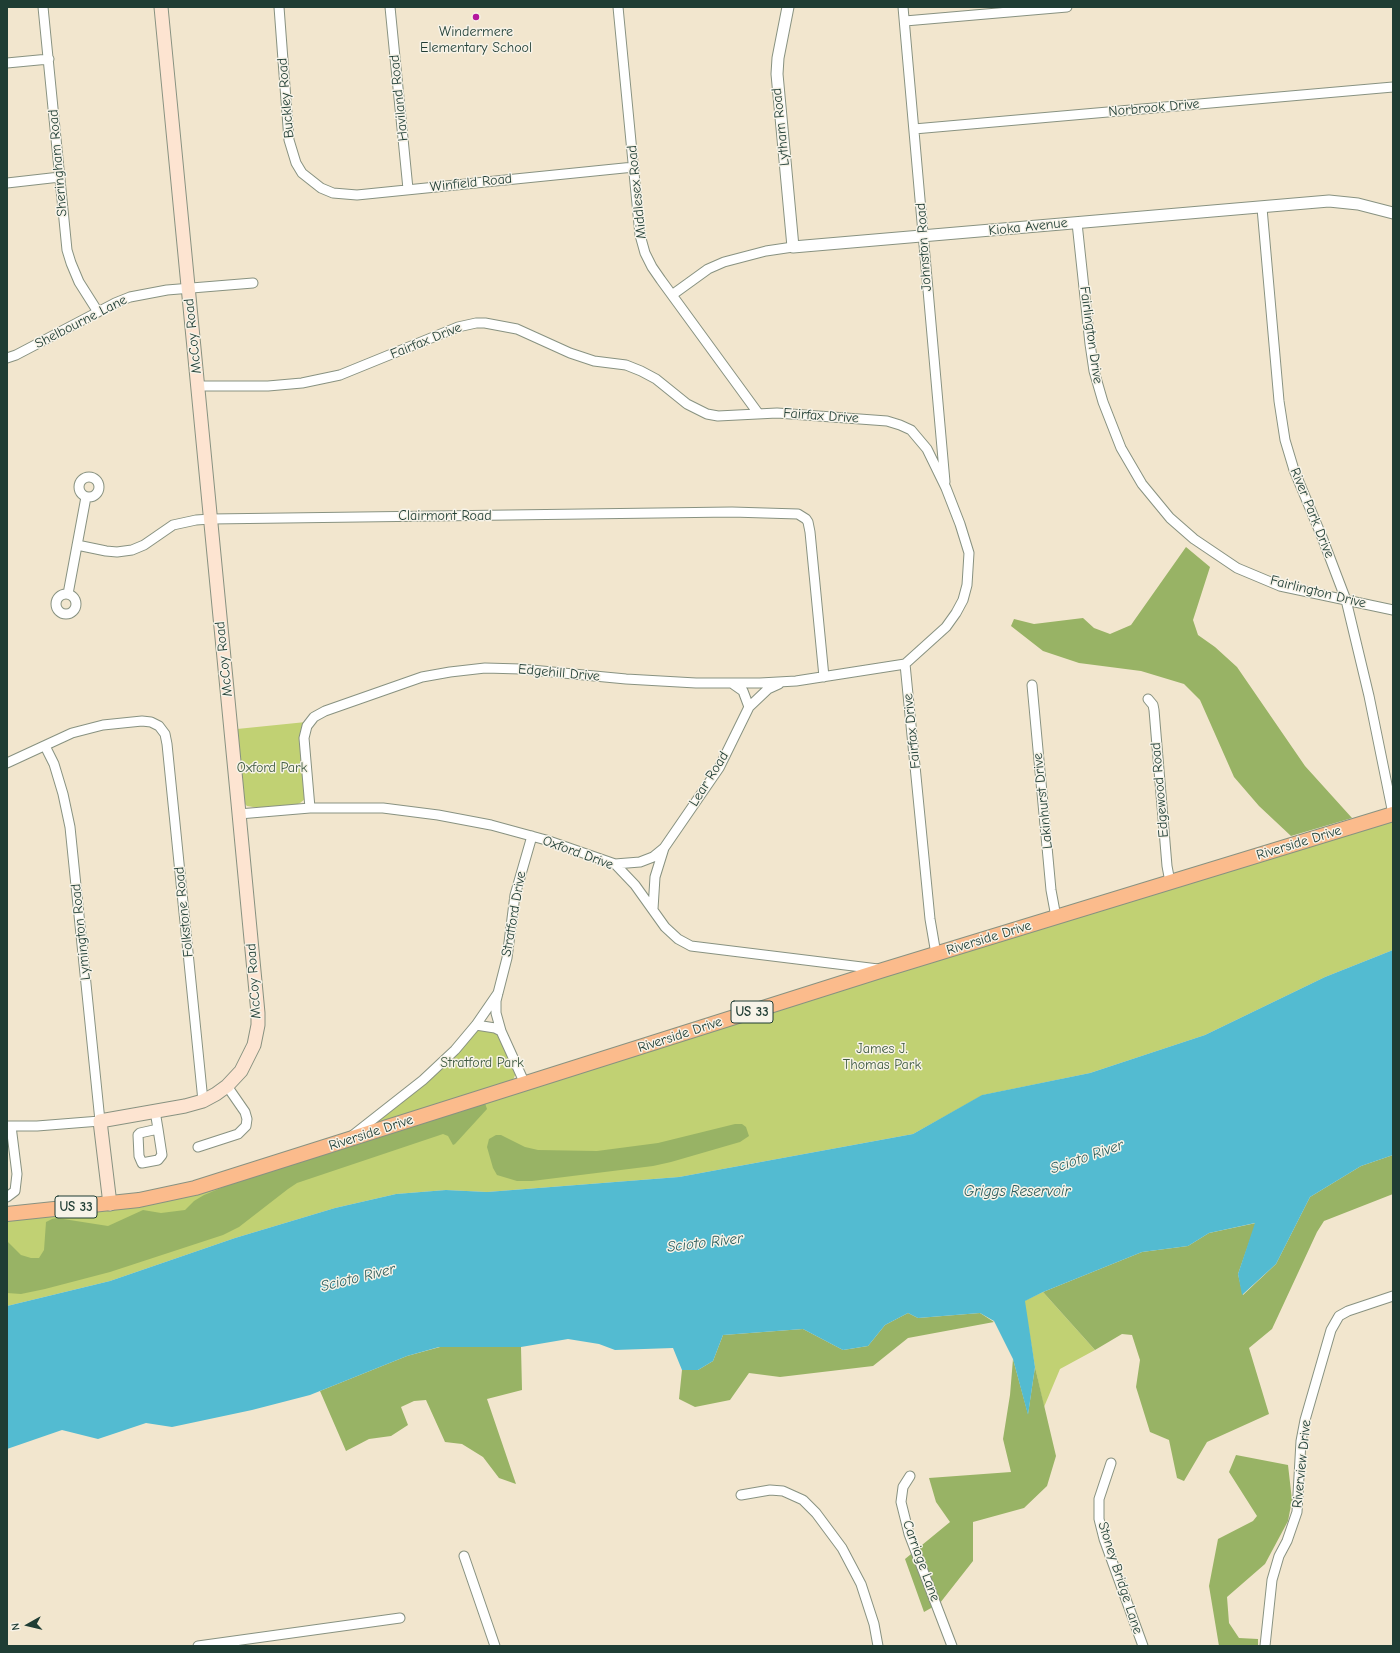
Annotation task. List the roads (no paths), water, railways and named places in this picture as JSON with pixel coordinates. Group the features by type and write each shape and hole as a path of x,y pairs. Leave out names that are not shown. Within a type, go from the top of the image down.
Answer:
{"main road":[{"name":"McCoy Road","path":"100,1121 203,1101 227,1086 241,1071 254,1045 258,1025 211,519 160,7"},
{"name":"Riverside Drive","path":"7,1214 110,1204 159,1196 195,1188 883,970 1393,814"},
{"path":"100,1121 110,1204"}],"street":[{"name":"Sheringham Road","path":"43,7 65,238 69,257 79,282 98,312"},
{"name":"Buckley Road","path":"279,7 289,140 296,163 302,173 312,182"},
{"name":"Haviland Road","path":"390,7 408,189"},
{"name":"Middlesex Road","path":"618,7 640,235 645,253 652,267 758,413"},
{"name":"Lytham Road","path":"788,7 778,58 777,74 793,247"},
{"name":"Johnston Road","path":"903,7 946,488"},
{"path":"905,21 1067,7"},
{"path":"7,63 49,59"},
{"name":"Norbrook Drive","path":"914,129 1393,87"},
{"name":"Winfield Road","path":"312,182 333,193 345,195 634,167"},
{"path":"7,183 60,177"},
{"name":"Kioka Avenue","path":"672,295 708,269 724,262 766,250 1338,201 1358,204 1393,213"},
{"name":"River Park Drive","path":"1262,208 1279,401 1285,440 1294,470 1346,600 1369,696 1393,814"},
{"name":"Fairlington Drive","path":"1077,223 1094,371 1103,402 1121,448 1142,484 1170,518 1194,539 1237,568 1280,586 1393,610"},
{"name":"Shelbourne Lane","path":"7,358 16,355 115,303 138,295 253,283"},
{"name":"Fairfax Drive","path":"198,386 268,386 302,383 340,375 459,326 485,323 517,329 570,353 594,361 626,365 641,371 656,379 687,404 707,414 718,416 758,413 887,421 900,424 911,430 924,445 946,488 969,553 967,585 963,600 946,627 905,664 930,919 936,954"},
{"path":"68,594 86,497"},
{"name":"Clairmont Road","path":"77,545 117,552 132,550 144,545 173,525 196,520 211,519 732,512 798,514 806,518 810,532 824,677"},
{"name":"Edgehill Drive","path":"310,808 304,738 307,726 314,716 422,677 485,668 521,669 626,679 731,683 783,682 905,664"},
{"name":"Lear Road","path":"653,910 652,896 654,877 664,848 719,768 749,707 768,689 783,682"},
{"path":"731,683 743,691 749,707"},
{"name":"Lakinhurst Drive","path":"1032,685 1051,890 1056,917"},
{"name":"Edgewood Road","path":"1148,699 1153,705 1154,710 1167,866 1170,882"},
{"name":"Folkstone Road","path":"46,746 72,733 103,725 142,721 151,722 159,726 165,734 203,1101"},
{"path":"7,763 46,746"},
{"name":"Lymington Road","path":"46,746 59,779 70,827 100,1121"},
{"name":"Oxford Drive","path":"239,814 310,808 384,808 438,815 491,825 581,851 615,864 635,885 666,927 678,939 691,946 883,970"},
{"name":"Stratford Drive","path":"525,1084 501,1031 496,1013 498,993 507,958 515,895 532,836"},
{"name":"Lear Road","path":"615,864 640,862 653,857 664,848"},
{"name":"Stratford Drive","path":"345,1141 423,1080 455,1050 476,1026 498,993"},
{"path":"476,1026 495,1028 501,1031"},
{"path":"198,1147 238,1134 246,1126 247,1119 245,1112 227,1086"},
{"path":"155,1111 158,1129"},
{"path":"7,1197 15,1191 17,1174 9,1126 37,1126 100,1121"},
{"name":"Riverview Drive","path":"1265,1646 1272,1580 1279,1556 1287,1541 1298,1512 1301,1441 1305,1420 1331,1330 1339,1316 1348,1310 1393,1296"},
{"name":"Stoney Bridge Lane","path":"1111,1463 1099,1499 1099,1519 1104,1539 1143,1646"},
{"name":"Carriage Lane","path":"910,1476 903,1486 901,1502 909,1534 952,1646"},
{"path":"741,1495 770,1490 783,1491 803,1500 816,1513 842,1548 861,1584 874,1624 878,1646"},
{"path":"464,1556 496,1646"},
{"path":"198,1646 400,1618"}],"water":[{"name":"Griggs Reservoir","path":"1393,950 1393,1155 1361,1166 1310,1197 1276,1264 1242,1295 1238,1274 1255,1223 1209,1233 1188,1246 1142,1252 1043,1292 1025,1301 1035,1367 1028,1415 1013,1359 994,1321 980,1313 918,1318 908,1313 885,1325 868,1346 843,1350 803,1329 723,1335 713,1361 698,1370 682,1370 673,1348 615,1350 599,1344 568,1339 521,1347 439,1347 407,1356 310,1395 252,1410 172,1427 146,1423 98,1439 62,1430 7,1449 7,1306 110,1281 235,1238 335,1208 396,1194 446,1190 487,1192 679,1177 913,1134 982,1095 1090,1073 1205,1035 1325,977"}],"place":[{"name":"Windermere Elementary School","path":"476,17"}],"park label":[{"name":"Oxford Park","path":"272,768"},
{"name":"James J. Thomas Park","path":"882,1058"},
{"name":"Stratford Park","path":"482,1063"}],"water label":[{"name":"Scioto River","path":"1087,1157"},
{"name":"Scioto River","path":"705,1243"},
{"name":"Scioto River","path":"358,1278"}]}
